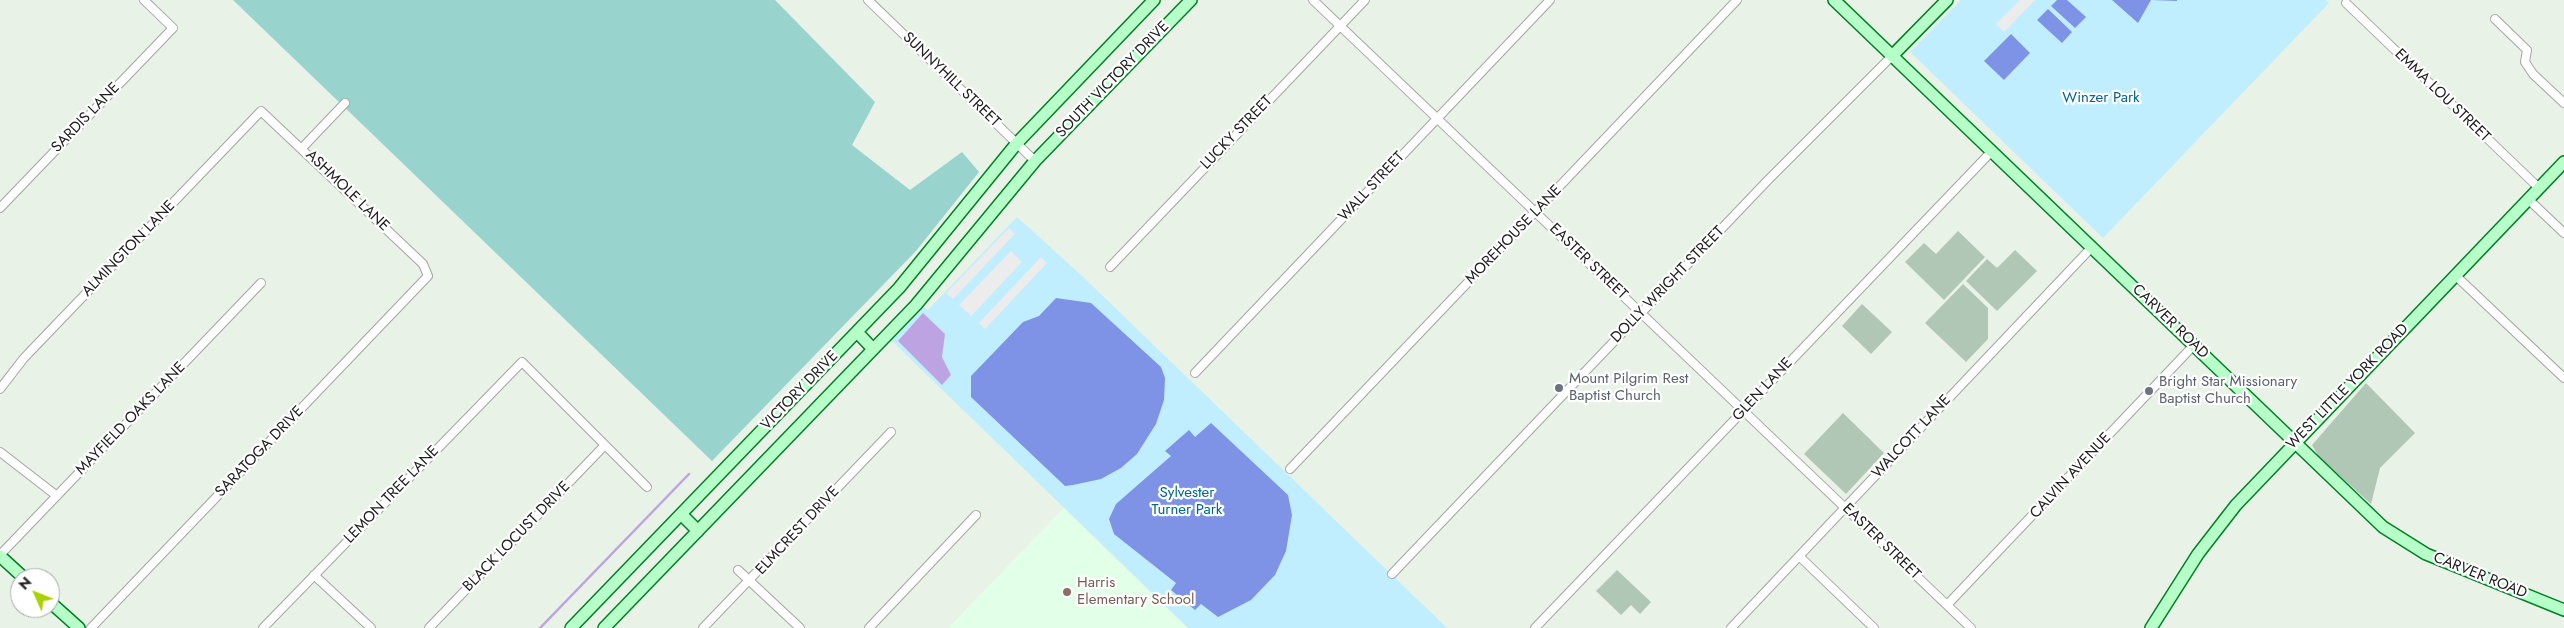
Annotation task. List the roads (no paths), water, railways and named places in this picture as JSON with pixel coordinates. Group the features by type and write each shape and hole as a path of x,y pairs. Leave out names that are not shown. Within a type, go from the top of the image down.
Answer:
{"main road":[{"name":"SOUTH VICTORY DRIVE","path":"1017,143 1154,0"},
{"name":"SOUTH VICTORY DRIVE","path":"1035,161 1191,0"},
{"name":"CARVER ROAD","path":"1834,0 2367,513 2411,546 2564,610"},
{"name":"DOLLY WRIGHT STREET","path":"1892,56 1944,1"},
{"name":"VICTORY DRIVE","path":"571,628 857,332 938,242 1017,143"},
{"name":"VICTORY DRIVE","path":"604,628 873,349 954,261 1035,161"},
{"name":"WEST LITTLE YORK ROAD","path":"2151,628 2217,528 2294,443 2564,162"},
{"path":"857,332 873,349"},
{"path":"681,514 698,531"},
{"path":"0,555 14,568"},
{"path":"60,611 79,628"},
{"path":"66,616 71,628"}],"street":[{"name":"SARDIS LANE","path":"0,208 173,28 144,0"},
{"name":"SUNNYHILL STREET","path":"868,0 1035,161"},
{"name":"EASTER STREET","path":"1313,0 1436,119 1745,410 1971,628"},
{"name":"LUCKY STREET","path":"1110,266 1365,0"},
{"name":"WALL STREET","path":"1195,374 1550,0"},
{"name":"MOREHOUSE LANE","path":"1290,469 1737,0"},
{"name":"EMMA LOU STREET","path":"2346,3 2538,188"},
{"path":"2495,20 2527,50 2525,62 2533,74 2564,103"},
{"name":"DOLLY WRIGHT STREET","path":"1392,574 1768,180 1892,56"},
{"path":"302,148 345,103"},
{"name":"ASHMOLE LANE","path":"261,111 422,264 428,276"},
{"name":"ALMINGTON LANE","path":"0,389 24,358 261,111"},
{"name":"GLEN LANE","path":"1535,628 1992,151"},
{"path":"2528,199 2564,233"},
{"name":"WALCOTT LANE","path":"1731,628 2092,247"},
{"path":"2455,275 2564,378"},
{"name":"SARATOGA DRIVE","path":"92,628 428,276"},
{"name":"MAYFIELD OAKS LANE","path":"0,555 261,283"},
{"name":"CALVIN AVENUE","path":"1948,606 2194,345"},
{"name":"LEMON TREE LANE","path":"263,628 522,362 605,445"},
{"name":"ELMCREST DRIVE","path":"703,628 891,432"},
{"path":"605,445 648,487"},
{"name":"BLACK LOCUST DRIVE","path":"429,628 605,445"},
{"path":"0,452 57,496"},
{"path":"870,628 976,515"},
{"path":"1800,556 1874,628"},
{"path":"738,570 800,628"},
{"path":"314,575 371,628"}],"waterway":[{"path":"540,628 689,474"}],"place":[{"name":"Mount Pilgrim Rest Baptist Church","path":"1559,388"},
{"name":"Bright Star Missionary Baptist Church","path":"2149,391"},
{"name":"Harris Elementary School","path":"1067,592"}],"park label":[{"name":"Winzer Park","path":"2101,98"},
{"name":"Sylvester Turner Park","path":"1187,502"}]}
